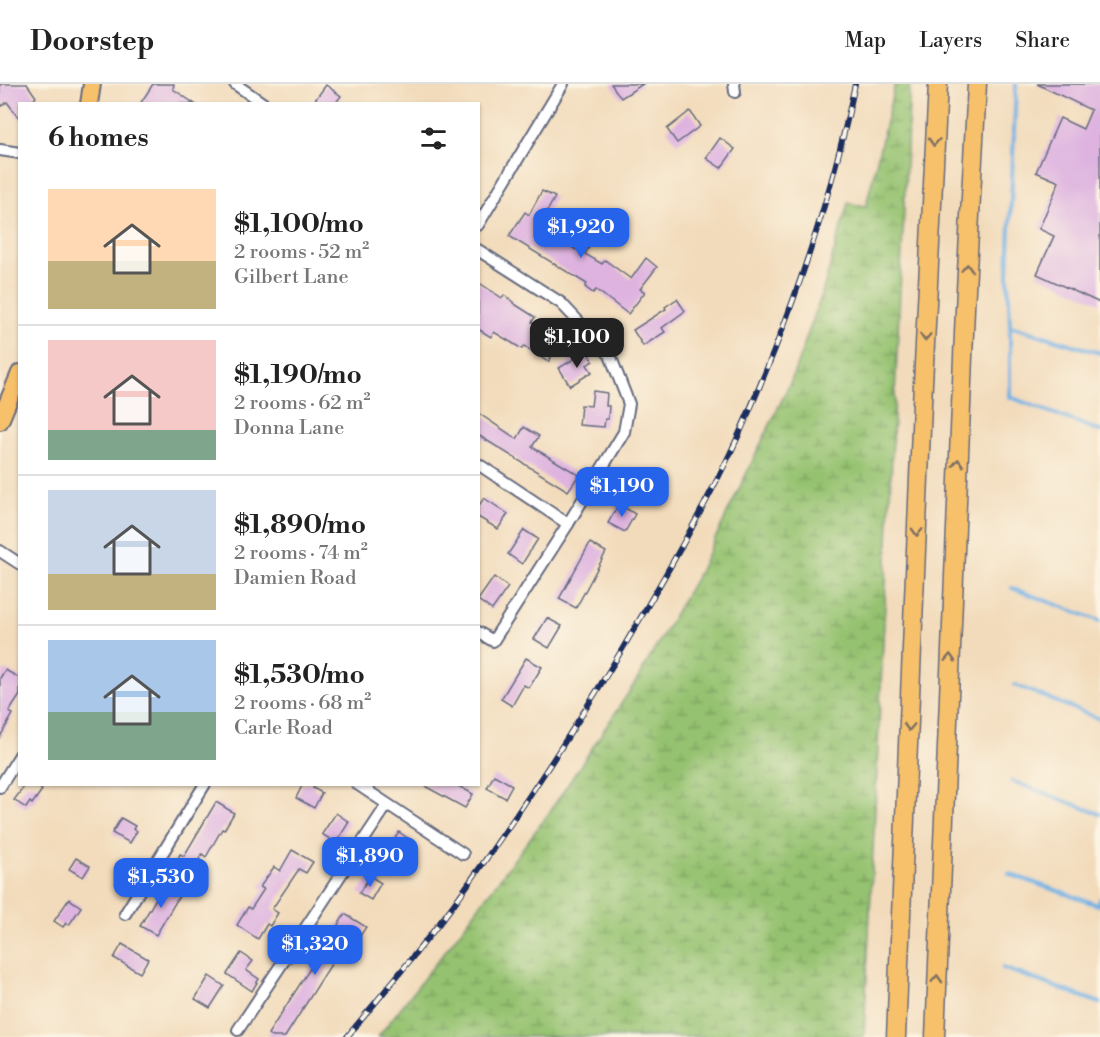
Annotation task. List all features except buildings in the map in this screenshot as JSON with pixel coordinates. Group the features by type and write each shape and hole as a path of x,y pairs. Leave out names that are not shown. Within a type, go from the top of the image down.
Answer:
{"highway":[{"path":"896,1037 923,371 938,84"},
{"path":"935,1037 965,309 977,84"}],"main road":[{"path":"89,102 93,84"},
{"path":"0,421 18,378"}],"street":[{"path":"235,84 261,102"},
{"path":"480,222 563,84"},
{"path":"0,150 18,153"},
{"path":"480,251 561,303 610,355 629,404 624,432 493,641 480,633"},
{"path":"480,465 568,524"},
{"path":"0,551 18,563"},
{"path":"0,787 18,758"},
{"path":"124,914 204,786"},
{"path":"360,786 463,854"},
{"path":"238,1030 387,805"}],"green space":[{"path":"895,84 910,84 864,1037 378,1037 549,813 637,680 700,570 791,381 821,297 848,203 866,206"}],"waterway":[{"path":"1016,84 1008,274 1010,326 1100,353"},
{"path":"1010,326 1010,397 1100,431"},
{"path":"1012,588 1100,621"},
{"path":"1015,685 1100,719"},
{"path":"1012,781 1100,814"},
{"path":"1009,874 1098,905 1100,899"},
{"path":"1003,968 1100,1003"}],"railway":[{"path":"347,1037 441,921 519,812 620,653 701,510 745,421 798,286 830,186 855,84"}]}
